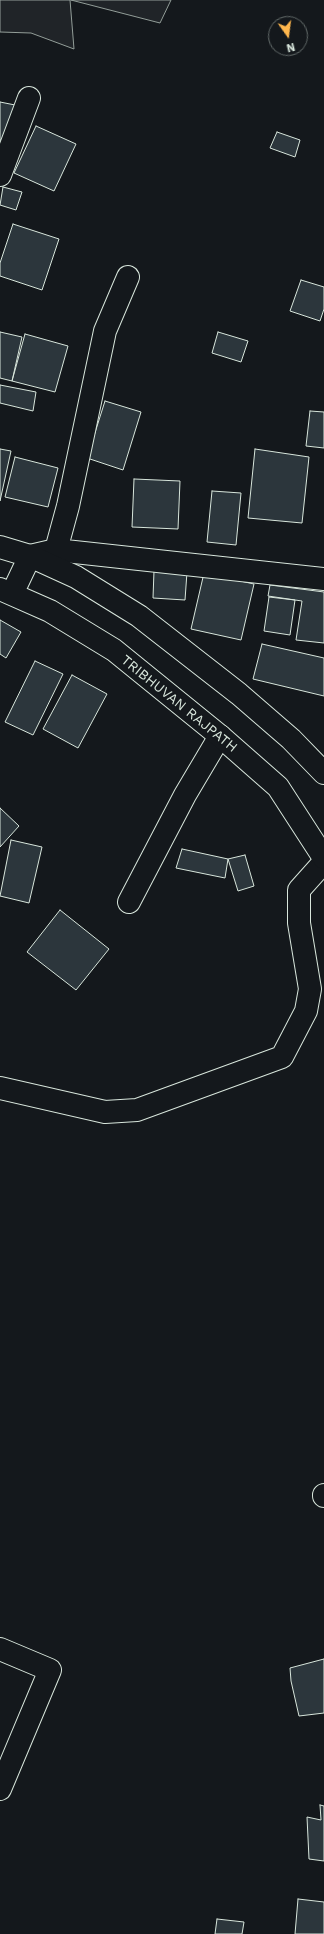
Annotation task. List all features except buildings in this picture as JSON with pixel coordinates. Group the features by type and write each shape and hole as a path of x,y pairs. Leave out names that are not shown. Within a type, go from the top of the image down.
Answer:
{"main road":[{"path":"0,175 29,98"},
{"path":"56,550 68,506 105,331 128,277"},
{"path":"0,547 30,556 76,577 139,616 245,699 291,739 324,773"},
{"path":"6,592 30,556 56,550 324,579"},
{"name":"TRIBHUVAN RAJPATH","path":"6,592 50,611 114,650 220,736 278,787 324,858"},
{"path":"129,902 186,795 220,736"},
{"path":"0,1088 105,1112 137,1110 282,1057 306,1011 310,989 299,923 299,890 324,862"},
{"path":"0,1649 50,1670 0,1789"}],"shaded area":[{"path":"0,0 70,0 74,49 31,33 0,32"},
{"path":"71,0 171,0 160,23"}]}
